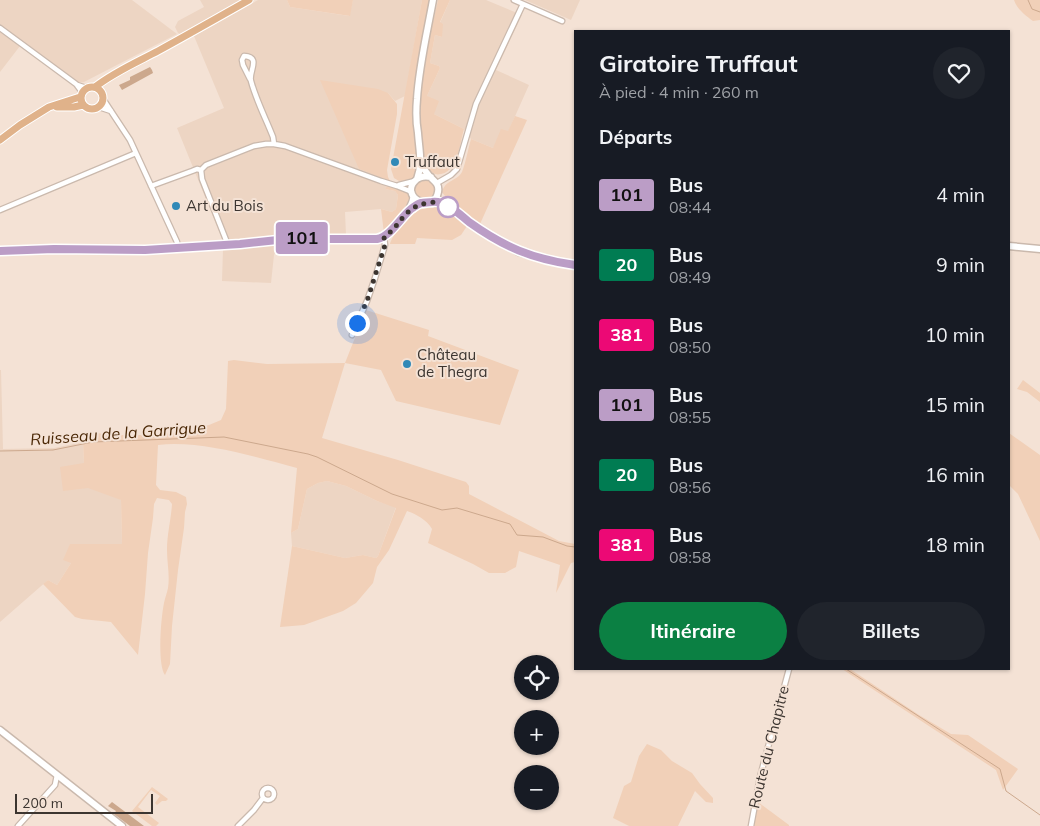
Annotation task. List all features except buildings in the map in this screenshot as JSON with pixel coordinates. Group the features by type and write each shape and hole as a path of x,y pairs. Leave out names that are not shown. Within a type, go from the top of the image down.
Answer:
{"main road":[{"path":"49,107 83,105 90,110 99,107 100,93 118,71 249,0"},
{"path":"0,140 49,107 83,93 90,87 100,93"},
{"path":"83,93 83,105"}],"street":[{"path":"0,250 140,250 228,245 287,239 370,239 384,237 412,204 412,186 420,171 417,98 422,57 433,0"},
{"path":"514,0 562,21"},
{"path":"437,184 457,169 476,104 523,4"},
{"path":"0,28 76,84 83,93"},
{"path":"250,79 274,144"},
{"path":"100,93 127,135 152,186 178,248"},
{"path":"99,107 111,111"},
{"path":"152,186 197,169 201,170 206,165 249,148 261,144 274,144 285,146 397,186 412,194 418,202 422,203"},
{"path":"0,210 136,153"},
{"path":"421,161 427,174 437,184 438,191 450,208"},
{"path":"201,170 202,179 228,245"},
{"path":"397,186 424,176 431,178"},
{"path":"431,202 436,197 438,191"},
{"path":"406,213 422,203 443,204 508,246 535,257 574,264"},
{"path":"352,335 367,301 385,245 384,237"},
{"path":"1010,246 1040,249"},
{"name":"Route du Chapitre","path":"751,826 760,777 789,670"},
{"path":"0,730 122,826"},
{"path":"18,826 55,785 57,775"},
{"path":"238,826 263,798"}],"shaded area":[{"path":"0,0 132,0 177,34 84,82 71,83 20,46 0,72"},
{"path":"200,0 240,0 180,34 178,33 175,27 178,21 204,7"},
{"path":"258,0 287,0 290,7 349,16 353,0 422,0 405,96 395,101 388,93 359,169 390,181 385,189 395,191 398,195 396,209 392,212 381,209 345,212 346,235 288,236 223,241 177,128 224,108 194,36"},
{"path":"287,0 353,0 350,16 290,7"},
{"path":"422,0 431,0 415,133 417,172 413,179 404,182 394,178 391,169"},
{"path":"438,0 450,0 440,22 443,24 442,37 435,35 430,63 440,68 427,96 439,101 434,114 464,129 458,153 452,167 445,173 435,174 426,164 421,148 419,109 422,78"},
{"path":"450,0 486,0 522,15 496,70 529,85 508,132 493,148 471,139 464,129 434,114 427,96 440,68 430,63 435,35 442,37 440,23"},
{"path":"525,0 580,0 571,20"},
{"path":"1014,0 1040,0 1040,20 1033,21 1030,19 1019,9"},
{"path":"150,67 153,73 122,90 119,85"},
{"path":"320,80 378,89 388,93 397,104 387,170 390,181 359,169"},
{"path":"515,116 527,120 480,224 448,200 442,192 448,183 462,172 471,139 493,148 501,129 508,131"},
{"path":"425,179 432,182 435,189 432,196 425,199 418,196 415,189 418,182"},
{"path":"387,186 409,193 409,200 407,208 384,233 381,209 392,212 396,209 398,195 395,191 385,189"},
{"path":"437,207 467,226 461,235 452,240 417,238 415,244 390,244 397,231 414,213 421,209"},
{"path":"279,243 274,255 271,283 222,281 223,249"},
{"path":"366,310 429,330 428,336 519,370 500,425 396,401 381,370 345,363"},
{"path":"228,361 267,364 345,363 322,438 466,482 469,486 469,494 559,541 574,544 574,562 571,563 556,593 560,565 519,551 516,567 505,573 489,573 428,543 432,529 421,518 407,511 389,550 377,567 373,583 356,603 343,611 304,625 280,627 292,546 345,558 363,555 376,558 396,508 346,486 327,481 318,483 307,489 298,529 291,533 297,468 210,447 175,444 158,445 156,485 160,490 176,492 186,497 187,504 172,626 170,664 165,675 161,661 160,640 164,601 169,583 167,544 172,504 169,500 157,498 154,504 138,655 111,622 75,617 43,584 48,580 57,585 71,563 63,560 70,544 122,544 121,500 88,488 63,491 60,467 84,463 83,442 90,431 111,435 156,435 186,431 221,420 226,409"},
{"path":"0,370 3,449 54,448 83,442 84,463 121,500 122,544 70,544 71,563 57,585 48,580 0,622"},
{"path":"1023,380 1040,393 1040,402 1027,392 1017,389"},
{"path":"1010,434 1040,455 1040,541 1018,494 1010,486"},
{"path":"327,481 346,486 377,501 396,507 376,558 363,555 345,558 292,546 291,533 298,529 307,489"},
{"path":"844,670 852,670 951,734 968,735 1018,769 1003,790 996,770"},
{"path":"647,744 661,750 672,761 692,773 713,798 713,803 706,802 695,791 678,826 629,826 613,818 624,786 631,782 639,756"},
{"path":"152,787 168,799 157,805 155,803 160,796 151,790 138,807 159,823 156,826 152,826 132,811"},
{"path":"112,802 144,826 130,826 114,814 116,811 108,806"},
{"path":"758,802 789,825 789,826 754,826"}],"waterway":[{"path":"1028,0 1032,9 1040,12"},
{"name":"Ruisseau de la Garrigue","path":"0,451 53,450 93,442 224,437 308,454 392,494 442,510 457,508 510,524 517,535 543,537 574,547"},
{"name":"Ruisseau de la Garrigue","path":"848,670 1000,769 1006,791 1040,815"}],"bus line":[{"name":"101","path":"0,251 54,249 145,250 287,239 377,239 388,234 406,213 416,206 422,203 436,202 450,208 493,238 519,252 550,261 574,265"}],"place":[{"name":"Truffaut","path":"395,162"},
{"name":"Art du Bois","path":"176,206"},
{"name":"Château de Thegra","path":"407,364"}],"route":[{"path":"357,323 367,301 385,245 384,237 406,213 419,204 436,202 450,208 448,207"}]}
